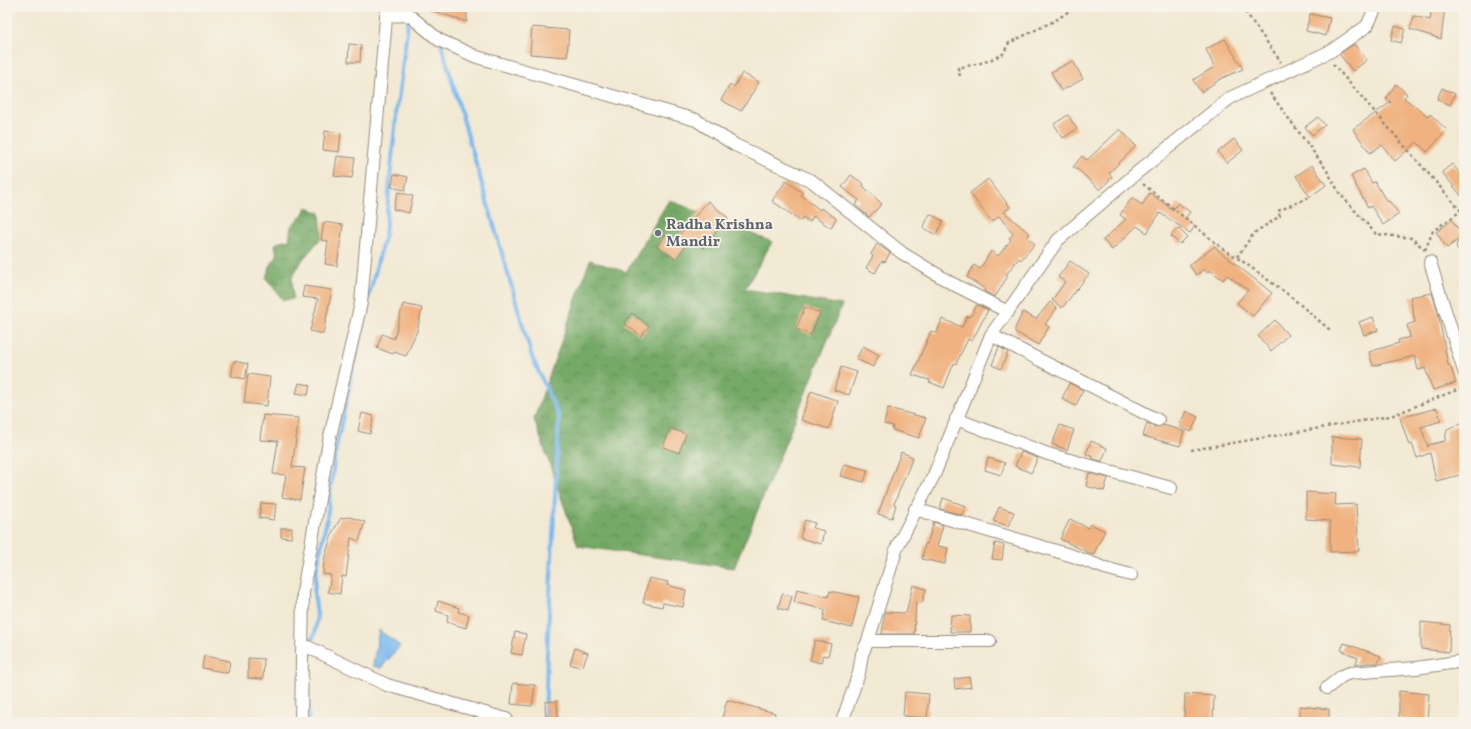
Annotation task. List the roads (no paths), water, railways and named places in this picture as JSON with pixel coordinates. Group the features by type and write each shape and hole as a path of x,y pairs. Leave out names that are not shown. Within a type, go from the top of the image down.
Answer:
{"street":[{"path":"842,722 859,673 862,654 868,641 897,547 915,509 934,475 991,335 1058,240 1133,176 1230,98 1325,54 1367,26 1376,7"},
{"path":"301,722 303,592 329,441 361,303 386,12 408,15 439,40 477,57 696,120 735,145 812,181 902,252 951,283 1008,312"},
{"path":"1430,262 1464,371"},
{"path":"991,335 1158,420"},
{"path":"956,419 1048,454 1171,488"},
{"path":"915,509 1073,556 1105,568 1131,575"},
{"path":"868,641 990,641"},
{"path":"302,651 308,648 386,685 508,721"},
{"path":"1327,688 1342,676 1350,673 1416,668 1464,661"}],"water":[{"path":"379,630 400,646 381,668 373,666"}],"waterway":[{"path":"309,646 315,633 317,614 314,593 317,567 327,519 335,453 367,304 385,234 396,116 410,7"},
{"path":"441,43 532,357 559,417 545,722"},
{"path":"307,687 309,722"}],"place":[{"name":"Radha Krishna Mandir","path":"658,233"}]}
